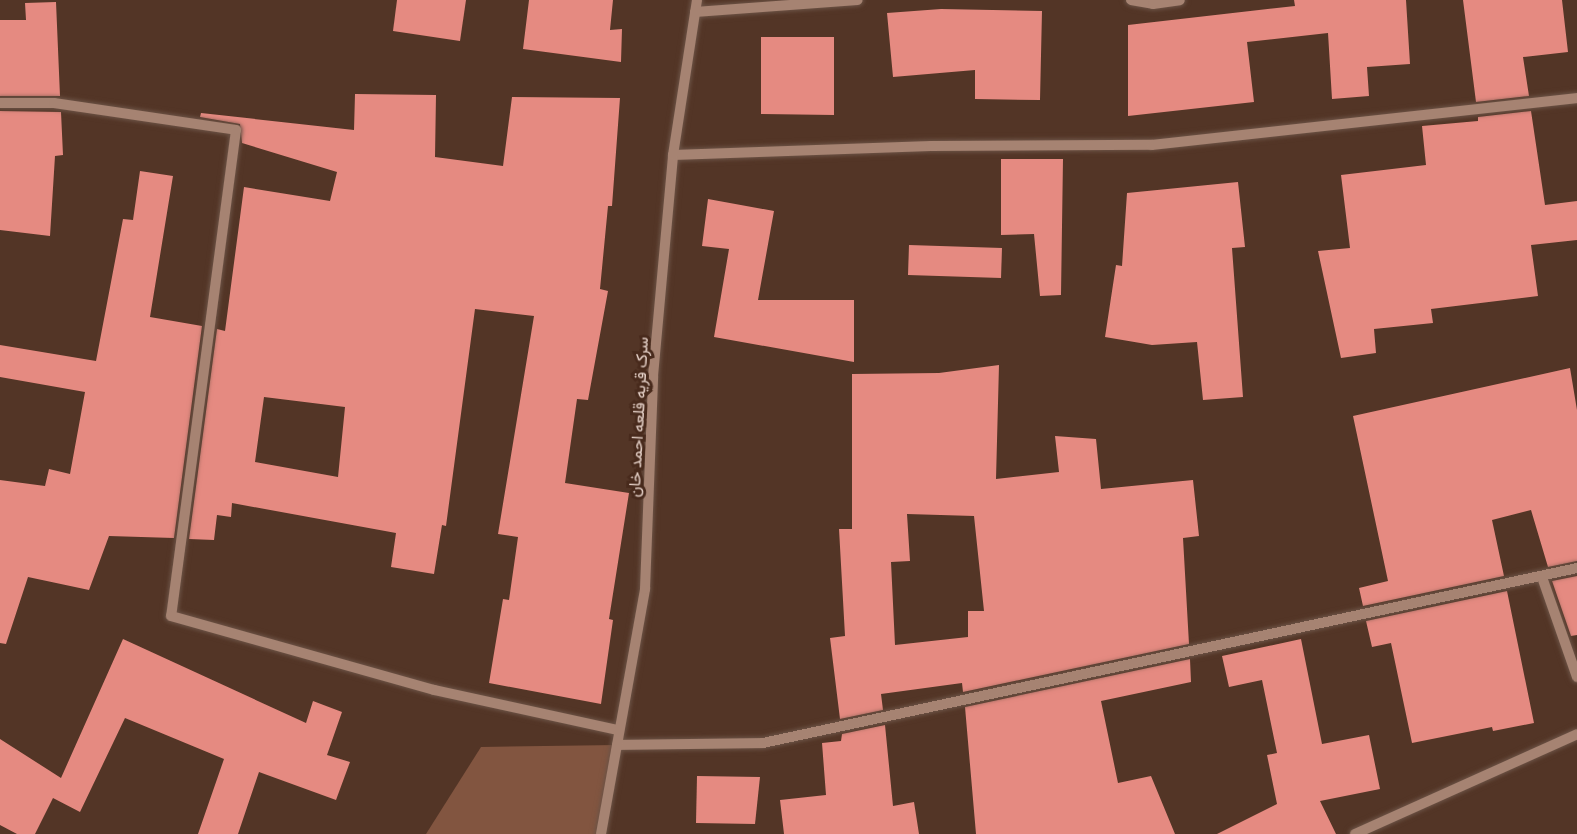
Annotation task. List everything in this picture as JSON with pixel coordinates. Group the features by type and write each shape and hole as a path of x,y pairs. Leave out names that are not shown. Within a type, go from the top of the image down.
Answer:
{"street":[{"name":"سرک قریه قلعه احمد خان","path":"601,834 617,746 617,730 645,589 653,376 673,155 697,0"},
{"path":"695,12 858,0"},
{"path":"1131,0 1153,4 1180,0"},
{"path":"673,155 931,146 1152,145 1577,98"},
{"path":"0,103 54,103 236,129 171,616 434,690 617,730"},
{"path":"617,746 763,743 1577,568"},
{"path":"1542,577 1577,677"},
{"path":"1355,834 1575,737"}],"shaded area":[{"path":"617,745 601,834 426,834 481,747"}],"building":[{"path":"397,0 466,0 460,41 393,31"},
{"path":"529,0 613,0 610,30 622,29 621,62 523,49"},
{"path":"1294,0 1406,0 1410,64 1367,67 1369,96 1332,99 1328,33 1247,42 1254,102 1128,116 1128,25 1295,6"},
{"path":"1463,0 1562,0 1568,52 1523,57 1529,96 1476,102"},
{"path":"56,2 60,96 0,96 0,20 26,20 25,3"},
{"path":"941,9 1042,11 1040,100 975,99 975,70 893,77 887,13"},
{"path":"761,37 834,37 834,115 761,114"},
{"path":"355,94 436,95 435,157 503,166 512,97 620,98 612,206 608,206 600,289 608,291 588,400 577,399 565,483 629,493 609,619 613,620 601,704 489,683 503,599 509,600 518,537 498,534 534,316 475,309 446,526 442,525 434,574 391,567 396,533 232,503 231,517 217,515 214,540 189,539 217,329 225,331 244,187 330,201 337,172 242,143 240,124 200,117 201,113 354,130","holes":["264,397 345,407 338,477 255,462"]},
{"path":"0,111 61,112 63,155 55,156 50,236 0,230"},
{"path":"1531,111 1545,205 1577,201 1577,240 1531,245 1538,296 1431,309 1433,323 1374,329 1376,353 1341,358 1318,251 1350,248 1341,175 1426,165 1422,126 1478,121 1478,117"},
{"path":"1001,159 1063,159 1061,295 1040,296 1034,234 1001,235"},
{"path":"140,171 173,176 150,317 202,326 174,538 109,536 89,590 28,577 6,644 0,643 0,480 45,486 49,469 70,474 85,392 0,377 0,345 96,361 123,219 133,220"},
{"path":"1238,182 1245,247 1232,248 1243,397 1203,400 1197,342 1152,345 1105,337 1116,265 1122,266 1127,193"},
{"path":"708,199 774,211 758,300 854,300 854,362 714,337 729,249 702,246"},
{"path":"909,245 1002,248 1001,278 908,275"},
{"path":"999,365 996,479 1059,472 1055,436 1096,439 1101,489 1193,480 1199,536 1183,538 1189,644 963,692 962,683 881,694 883,710 840,719 830,638 845,636 839,529 852,529 852,374 939,373","holes":["907,514 974,516 984,611 968,611 968,637 895,645 891,562 910,561"]},
{"path":"1570,368 1577,410 1577,561 1548,567 1531,510 1492,520 1504,576 1363,606 1359,588 1388,581 1353,416"},
{"path":"1577,576 1577,635 1571,636 1552,581"},
{"path":"1507,591 1534,723 1493,731 1492,727 1412,743 1391,643 1372,647 1366,621"},
{"path":"123,639 306,723 313,701 342,712 327,755 350,762 336,800 259,772 238,834 198,834 224,759 125,718 80,812 53,798 35,834 17,834 0,825 0,739 61,778"},
{"path":"1301,639 1322,744 1369,735 1380,789 1320,801 1336,834 1217,834 1277,804 1267,755 1277,753 1262,680 1229,687 1222,656"},
{"path":"1190,659 1191,682 1101,701 1118,783 1151,776 1175,834 976,834 965,707"},
{"path":"885,725 893,806 914,802 919,834 784,834 780,800 826,795 822,743 841,741 842,734"},
{"path":"697,776 760,777 755,824 696,823"}]}
